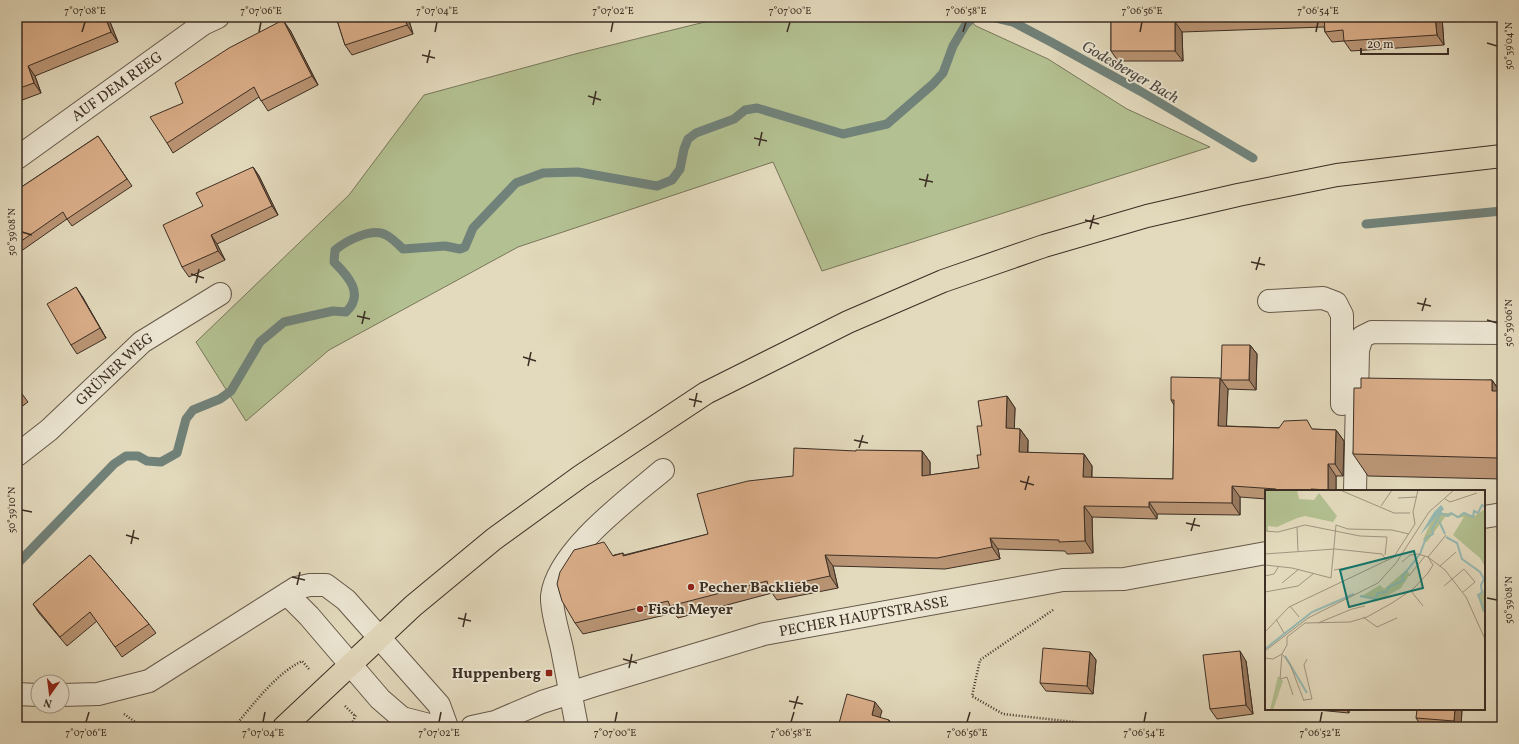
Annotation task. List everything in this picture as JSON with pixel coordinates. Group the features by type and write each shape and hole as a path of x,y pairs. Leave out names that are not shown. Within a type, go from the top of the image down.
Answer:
{"main road":[{"path":"284,727 413,606 494,539 581,476 706,393 848,322 943,281 1044,246 1147,216 1238,195 1337,175 1502,156"}],"street":[{"name":"AUF DEM REEG","path":"17,158 203,24 218,17"},
{"name":"GRÜNER WEG","path":"17,455 49,430 142,342 220,294"},
{"path":"1269,301 1323,298 1336,303 1342,315 1341,490"},
{"path":"1355,490 1358,350 1362,337 1372,332 1502,333"},
{"path":"577,727 552,596 558,574 577,547 607,517 663,470"},
{"path":"1485,517 1502,514"},
{"name":"PECHER HAUPTSTRASSE","path":"472,727 495,722 542,702 570,693 764,634 1063,580 1124,579 1265,553"},
{"path":"70,695 98,694 149,682 296,588 310,585 326,585 346,600 439,705 447,727"},
{"path":"287,594 380,699 402,718 437,727"},
{"path":"17,694 30,695"}],"path":[{"path":"1075,580 1054,609 980,660 972,696 1004,714 1119,727"},
{"path":"234,727 271,685 294,665 302,661"}],"green space":[{"path":"725,17 966,17 976,26 1048,59 1127,109 1210,147 822,271 773,162 518,247 329,350 246,421 196,342 349,195 424,95 575,54"}],"building":[{"path":"28,17 105,17 111,32 28,66 34,83 17,89 17,22"},
{"path":"336,17 404,17 407,25 345,45"},
{"path":"1111,17 1321,17 1175,22 1175,51 1111,51"},
{"path":"1324,17 1435,17 1437,35 1344,41 1343,30 1325,32"},
{"path":"283,20 312,76 261,101 254,87 167,143 150,117 183,103 175,83 229,48"},
{"path":"98,136 127,179 67,219 63,212 17,244 17,190"},
{"path":"253,167 272,206 211,235 218,251 182,267 163,225 203,206 196,193"},
{"path":"76,287 100,328 71,345 47,304"},
{"path":"1222,345 1250,345 1249,380 1221,380"},
{"path":"1171,377 1220,378 1218,426 1279,428 1284,421 1307,420 1312,429 1336,430 1335,464 1328,464 1328,490 1276,490 1232,486 1232,503 1149,502 1149,507 1084,506 1085,541 1059,542 1059,540 990,538 992,547 937,558 825,555 830,576 769,589 767,581 670,606 668,601 575,623 562,601 557,584 560,572 574,550 604,542 613,556 623,553 623,556 708,534 697,494 748,481 793,476 794,448 856,451 922,451 922,476 979,468 977,455 981,455 977,426 982,426 978,401 1007,396 1006,428 1020,429 1019,452 1084,454 1083,477 1173,479 1174,400 1171,400"},
{"path":"1361,378 1492,380 1492,391 1502,391 1502,435 1498,435 1498,458 1353,454 1354,388 1361,388"},
{"path":"90,555 149,624 115,647 90,612 60,637 33,604"},
{"path":"1043,648 1090,652 1087,686 1040,683"},
{"path":"1240,651 1246,705 1210,709 1203,655"},
{"path":"847,694 875,702 872,715 889,720 887,727 838,727"},
{"path":"1417,710 1455,710 1454,721 1416,718"}],"waterway":[{"name":"Godesberger Bach","path":"17,564 114,464 126,456 138,456 147,461 161,462 177,453 186,419 193,410 220,399 231,391 260,342 284,322 333,311 346,312 352,305 354,292 349,279 334,262 335,250 352,239 367,234 380,233 386,235 403,249 445,246 460,249 465,247 473,228 516,183 543,173 578,172 657,186 672,180 680,169 684,149 688,139 696,133 734,119 745,110 757,108 843,134 887,124 933,84 943,73 953,46 966,24 974,17"},
{"name":"Godesberger Bach","path":"992,17 1013,22 1051,42 1140,91 1253,158"},
{"name":"Godesberger Bach","path":"1366,224 1502,211"}],"place":[{"name":"Pecher Backliebe","path":"691,587"},
{"name":"Fisch Meyer","path":"640,609"},
{"name":"Huppenberg","path":"549,673"}]}
